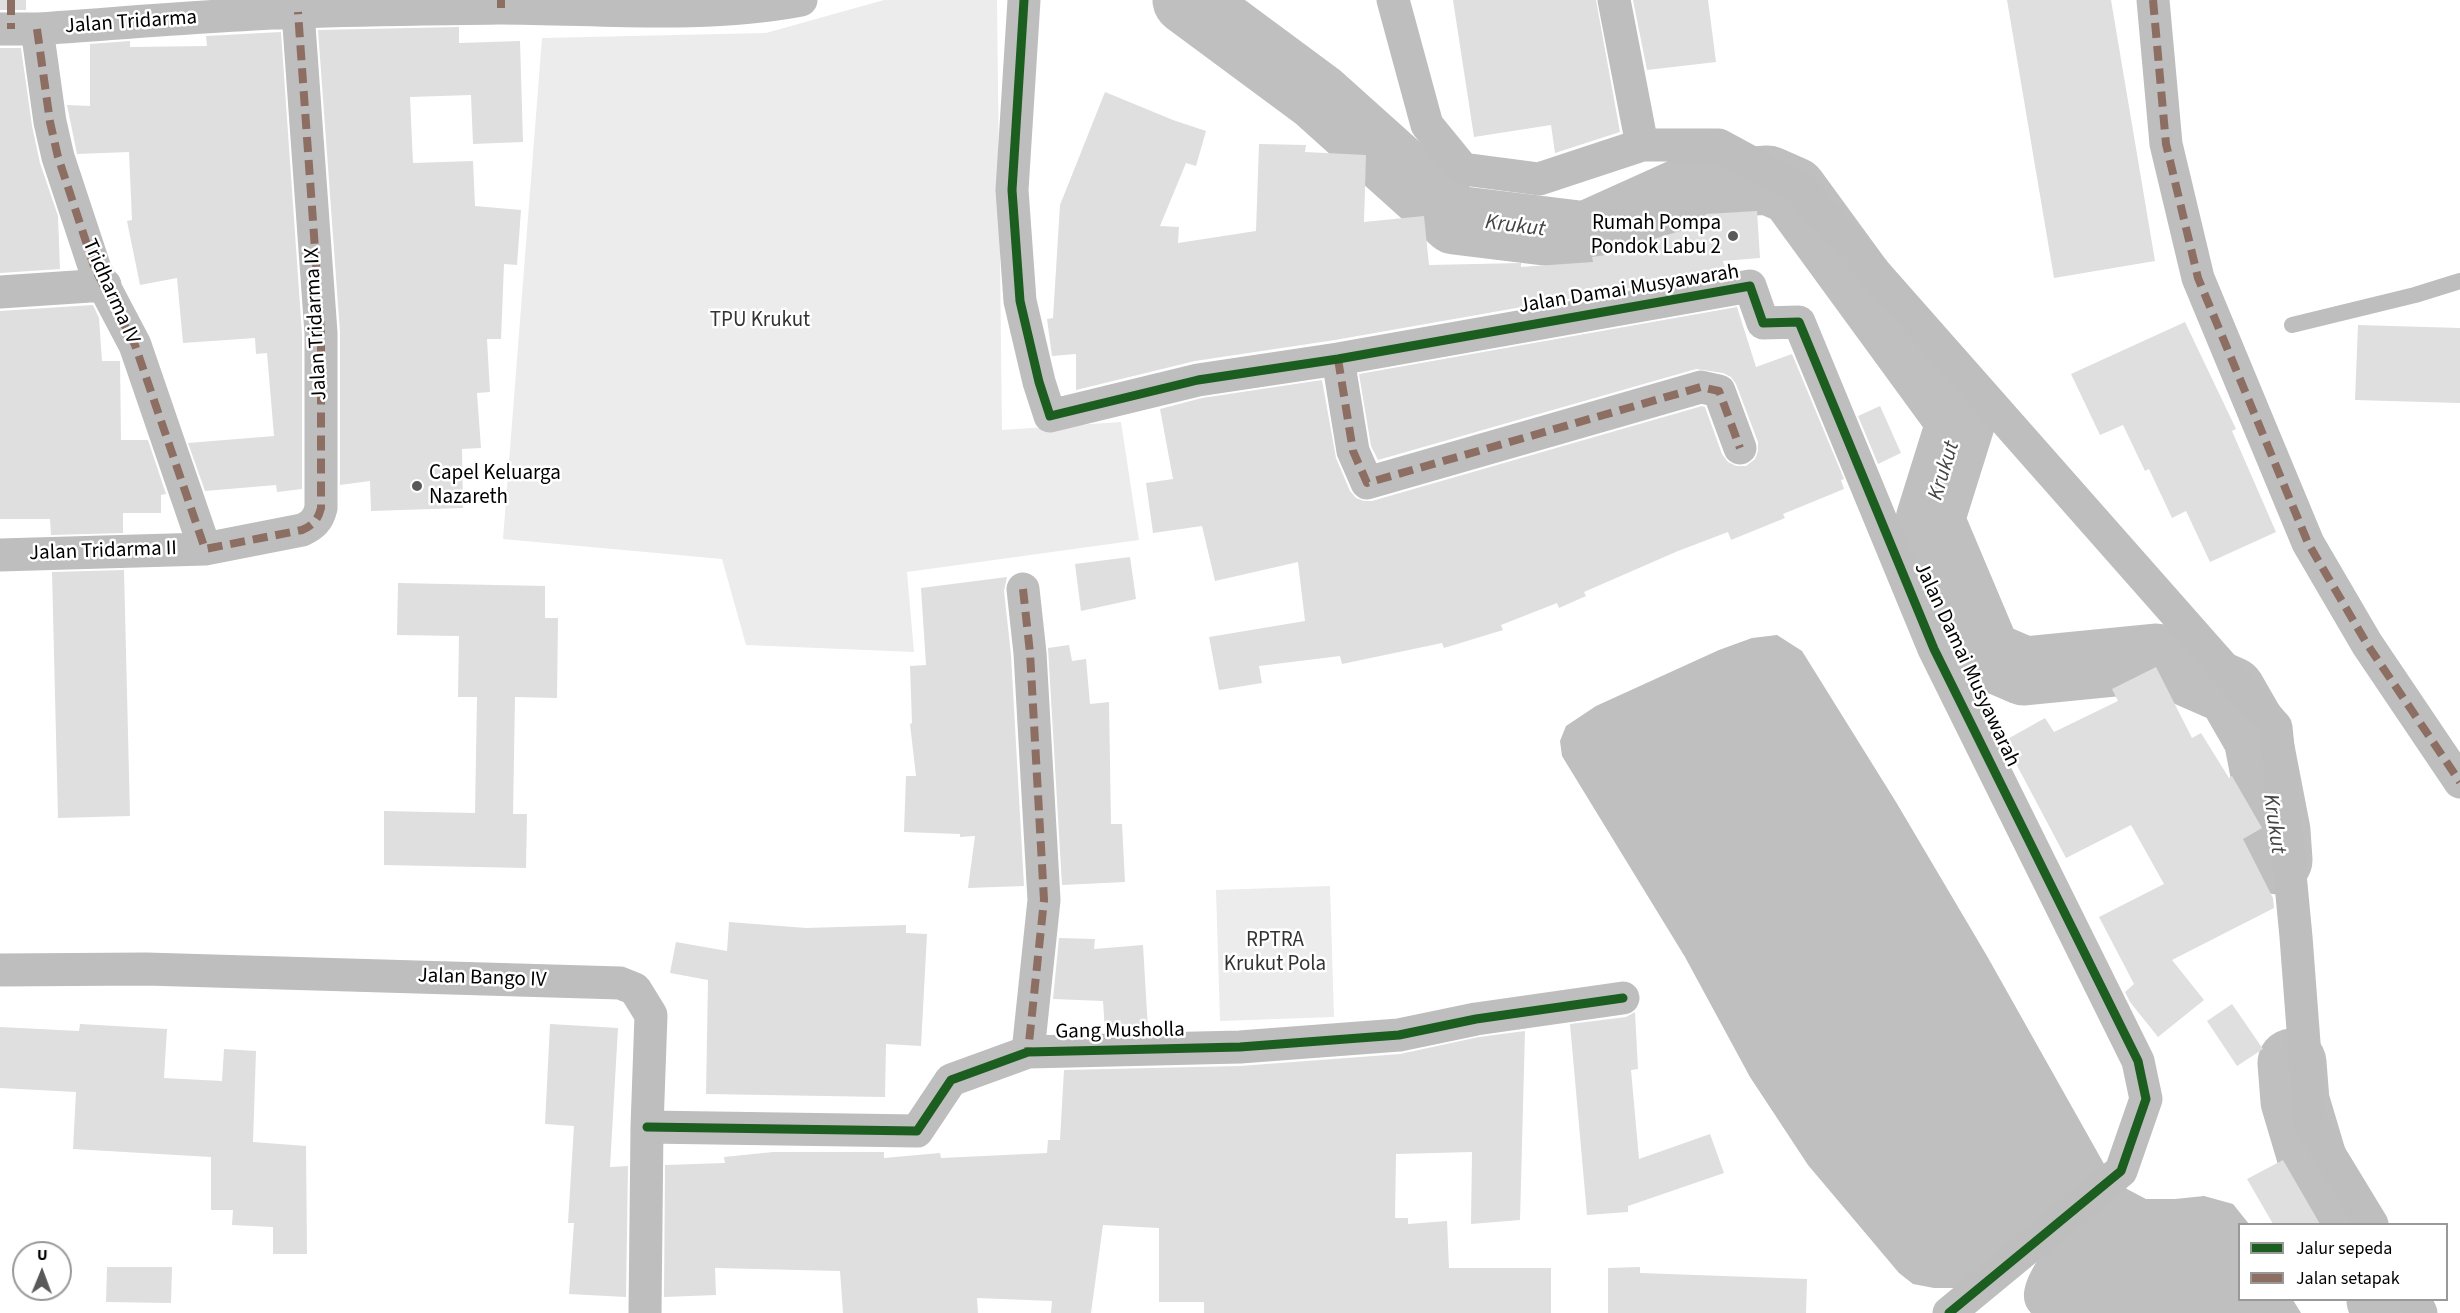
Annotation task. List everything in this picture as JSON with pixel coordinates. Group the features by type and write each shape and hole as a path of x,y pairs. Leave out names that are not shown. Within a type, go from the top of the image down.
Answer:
{"street":[{"name":"Jalan Damai Musyawarah","path":"1024,0 1012,190 1020,301 1039,382 1050,416 1198,380 1338,359 1750,286 1763,323 1799,322 1934,649 2138,1061 2146,1100 2114,1178 1949,1313"},
{"path":"1393,0 1427,124 1463,169 1539,179 1642,145 1719,145 1802,190 2276,727 2296,937 2310,1122 2372,1223"},
{"path":"1614,0 1642,145"},
{"path":"2153,0 2166,144 2198,278 2307,543 2367,644 2460,782"},
{"name":"Jalan Tridarma","path":"15,22 218,9 298,12 501,4 652,6 780,2"},
{"name":"Jalan Tridarma IX","path":"205,549 302,530 312,525 318,518 321,508 321,333 298,12"},
{"name":"Tridharma IV","path":"15,22 50,122 58,157 95,269 135,345 205,549"},
{"path":"0,292 105,285"},
{"path":"1338,359 1353,451 1367,483 1701,387 1719,392 1740,448"},
{"name":"Jalan Tridarma II","path":"0,555 205,549"},
{"path":"1023,589 1030,653 1044,900 1028,1052"},
{"name":"Jalan Bango IV","path":"0,970 146,969 620,983 635,989 651,1015 645,1313"},
{"name":"Gang Musholla","path":"647,1127 917,1131 951,1080 1028,1052 1240,1047 1399,1035 1476,1019 1623,998"}],"lane":[{"path":"2292,325 2415,295 2460,281"}],"green space":[{"name":"TPU Krukut","path":"884,0 997,0 1002,430 1121,422 1139,540 907,572 914,652 746,645 722,559 503,539 542,38 766,33"},
{"name":"RPTRA Krukut Pola","path":"1330,886 1334,1017 1220,1021 1216,890"}],"shaded area":[{"path":"1777,635 1802,651 1896,802 1987,956 2108,1171 2127,1189 2146,1199 2204,1196 2233,1204 2248,1223 2238,1223 2238,1301 2294,1301 2301,1313 2031,1313 2024,1298 2025,1289 2031,1272 2044,1249 1965,1288 1934,1288 1913,1284 1899,1273 1808,1165 1750,1077 1685,957 1562,756 1560,741 1566,726 1596,706 1719,650 1752,638"}],"building":[{"path":"0,0 26,0 26,10 0,10"},
{"path":"1453,0 1596,0 1620,132 1555,153 1551,125 1474,137"},
{"path":"1633,0 1708,0 1716,62 1647,70"},
{"path":"2007,0 2111,0 2155,261 2054,278"},
{"path":"459,27 459,43 520,41 523,142 473,144 471,95 410,97 413,163 473,161 475,206 521,210 517,265 504,264 501,339 487,339 490,392 477,393 481,448 462,449 463,508 371,511 370,481 340,485 340,332 318,30"},
{"path":"281,32 302,334 302,489 277,492 276,485 205,491 188,443 274,436 267,353 256,354 255,338 183,343 177,278 140,285 127,221 132,220 129,152 77,154 67,105 90,106 90,44 130,41 130,47 207,46 206,36"},
{"path":"0,48 21,48 32,126 40,163 58,216 60,269 0,273"},
{"path":"1105,92 1206,131 1196,166 1186,163 1160,226 1179,227 1178,243 1256,231 1259,144 1306,145 1305,152 1366,155 1364,222 1424,216 1429,265 1521,263 1521,267 1593,262 1592,257 1632,251 1631,246 1706,223 1706,214 1757,211 1760,258 1723,261 1726,271 1335,340 1195,361 1076,390 1076,354 1052,356 1047,319 1053,318 1060,205"},
{"path":"93,305 99,318 102,361 120,361 121,440 148,440 166,494 161,495 161,513 123,513 123,533 51,535 50,519 0,519 0,311"},
{"path":"1737,307 1756,367 1792,354 1844,479 1841,480 1844,489 1783,514 1785,518 1731,540 1728,532 1678,551 1584,592 1586,596 1559,608 1557,603 1501,625 1503,630 1444,648 1442,643 1342,664 1340,656 1259,666 1262,683 1219,690 1209,637 1305,621 1298,562 1215,581 1202,526 1153,533 1146,483 1173,479 1160,409 1202,398 1322,380 1336,458 1350,491 1356,498 1364,501 1372,501 1702,406 1705,407 1722,454 1728,462 1736,466 1746,466 1755,459 1758,442 1736,384 1731,377 1723,373 1696,369 1378,460 1371,446 1359,374"},
{"path":"2185,322 2236,429 2232,431 2276,532 2210,562 2186,511 2172,518 2149,469 2145,471 2123,425 2100,435 2071,374"},
{"path":"2358,325 2460,328 2460,403 2355,400"},
{"path":"1880,406 1901,453 1878,464 1858,416"},
{"path":"1130,557 1136,599 1081,611 1075,564"},
{"path":"124,570 130,816 58,818 52,572"},
{"path":"1007,577 1004,591 1011,655 1024,886 968,888 975,836 960,837 960,834 904,832 906,776 916,776 910,724 912,723 910,666 926,665 921,588"},
{"path":"398,583 545,586 545,618 558,618 557,698 515,697 513,814 527,814 526,868 384,865 384,811 475,813 477,697 458,697 459,636 397,635"},
{"path":"1069,645 1072,661 1086,659 1090,704 1109,702 1111,824 1122,824 1125,882 1062,885 1048,648"},
{"path":"2156,667 2192,738 2201,733 2229,778 2232,776 2262,828 2243,839 2273,898 2274,908 2172,960 2204,1000 2158,1037 2130,1002 2125,992 2134,984 2099,917 2164,884 2131,825 2066,858 2004,741 2045,718 2054,732 2118,701 2112,689"},
{"path":"729,922 806,928 906,925 906,933 927,934 921,1046 886,1044 885,1097 706,1094 708,980 670,973 676,942 727,951"},
{"path":"1059,938 1095,939 1094,949 1143,945 1148,1030 1105,1031 1103,1001 1053,999"},
{"path":"2232,1004 2263,1049 2237,1066 2207,1021"},
{"path":"1635,1012 1638,1069 1631,1070 1639,1159 1710,1134 1724,1173 1628,1206 1628,1212 1587,1215 1570,1024 1626,1017"},
{"path":"80,1024 167,1029 164,1078 222,1081 224,1049 256,1051 253,1142 306,1146 307,1254 273,1254 273,1227 232,1225 233,1210 211,1210 211,1157 73,1149 76,1092 0,1088 0,1027 79,1031"},
{"path":"550,1024 618,1028 610,1167 628,1166 626,1297 569,1294 574,1223 568,1223 574,1126 545,1124"},
{"path":"1525,1031 1520,1220 1471,1224 1472,1152 1396,1154 1395,1218 1408,1218 1408,1224 1447,1221 1449,1268 1551,1268 1551,1313 1204,1313 1204,1302 1159,1302 1159,1228 1103,1225 1091,1313 1051,1313 1052,1301 977,1298 978,1313 843,1313 840,1271 715,1268 716,1295 664,1297 665,1165 725,1163 724,1157 773,1152 884,1152 884,1158 940,1153 941,1158 1047,1153 1048,1140 1060,1140 1064,1070 1240,1066 1400,1054 1479,1037"},
{"path":"2283,1160 2319,1223 2272,1223 2247,1179"},
{"path":"107,1267 172,1267 171,1303 106,1302"},
{"path":"1640,1267 1640,1273 1807,1279 1806,1313 1608,1313 1608,1268"}],"waterway":[{"name":"Krukut","path":"1187,0 1318,97 1455,220 1586,236 1699,185 1768,180 1793,191 1961,421 1930,520 1987,655 2024,671 2156,658 2231,691 2258,738 2276,831 2278,860"},
{"name":"Krukut","path":"2292,1063 2295,1101 2329,1215 2334,1223"},
{"name":"Krukut","path":"2382,1301 2389,1313"}],"marked path":[{"path":"11,0 11,29"},
{"path":"501,0 501,8"},
{"path":"2153,0 2166,144 2198,278 2308,543 2367,644 2460,782"},
{"path":"37,29 50,122 58,157 95,269 135,345 205,549 302,530 314,522 321,508 321,333 298,12"},
{"path":"1338,359 1353,451 1367,483 1701,387 1719,391 1740,448"},
{"path":"1023,589 1030,653 1044,900 1028,1052"}],"cycle path":[{"path":"1024,0 1012,190 1020,301 1039,382 1050,416 1198,380 1338,359 1750,286 1763,323 1799,322 1934,649 2138,1061 2146,1099 2121,1171 1949,1313"},
{"path":"647,1127 917,1131 951,1080 1028,1052 1240,1047 1399,1035 1476,1019 1623,998"}],"place":[{"name":"Rumah Pompa Pondok Labu 2","path":"1733,236"},
{"name":"Capel Keluarga Nazareth","path":"417,486"}]}
